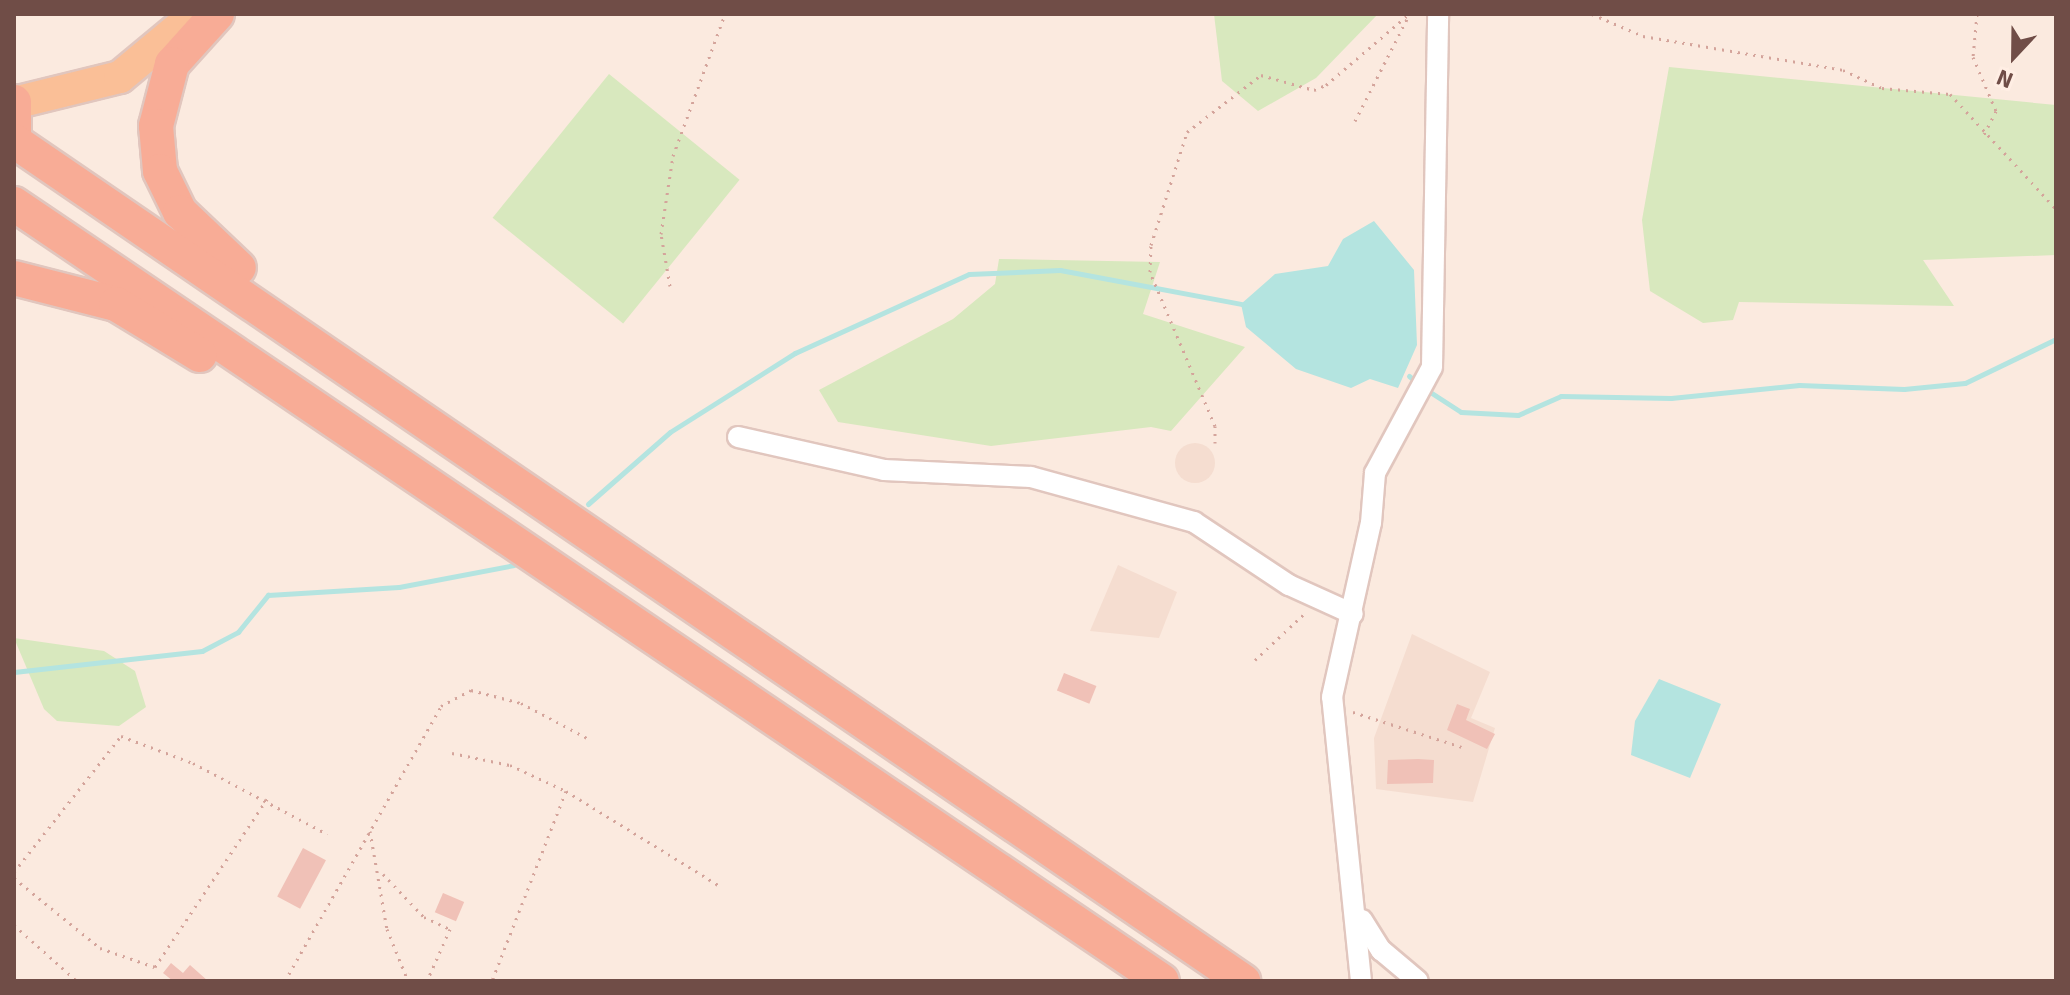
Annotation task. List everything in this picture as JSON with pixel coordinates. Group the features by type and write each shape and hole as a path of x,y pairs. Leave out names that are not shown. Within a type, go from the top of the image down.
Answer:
{"highway":[{"path":"217,14 172,64 156,126 160,171 207,246 728,623"},
{"path":"14,102 14,141 728,623 1243,981"},
{"path":"14,204 1162,981"},
{"path":"14,278 116,304 693,662"}],"main road":[{"path":"14,102 120,77 196,14"}],"street":[{"path":"1361,981 1360,918 1333,708 1353,614 1375,473 1432,367 1438,14"},
{"path":"738,437 884,470 1031,477 1194,522 1289,585 1353,614"},
{"path":"1360,918 1381,950 1418,981"}],"path":[{"path":"670,286 661,234 673,156 725,14"},
{"path":"1355,121 1410,14"},
{"path":"1215,443 1206,401 1172,338 1169,302 1150,272 1151,245 1187,132 1261,75 1314,90 1326,85 1410,14"},
{"path":"1592,14 1643,36 1843,70 1882,88 1950,94 1983,137 2056,209"},
{"path":"1977,14 1973,57 1996,111 1983,137"},
{"path":"285,981 436,712 461,691 521,703 591,740"},
{"path":"1333,708 1412,726 1462,747"},
{"path":"267,799 155,967 100,948 14,875 121,736 267,799 327,834"},
{"path":"452,753 510,765 566,791 720,886"},
{"path":"492,981 566,791"},
{"path":"370,831 383,874 387,929 408,981"},
{"path":"383,874 424,917 450,929 427,981"},
{"path":"14,925 77,981"}],"shaded area":[{"path":"1195,443 1209,449 1215,463 1209,477 1195,483 1181,477 1175,463 1181,449"},
{"path":"1118,565 1177,592 1159,638 1090,631"},
{"path":"1412,634 1490,672 1471,718 1495,728 1473,802 1376,789 1374,738"}],"green space":[{"path":"1214,14 1378,14 1316,78 1258,111 1222,81"},
{"path":"1669,67 2056,105 2056,255 1923,260 1954,306 1739,302 1733,320 1703,323 1650,291 1642,220"},
{"path":"609,74 740,180 623,323 493,218"},
{"path":"999,259 1160,262 1143,314 1245,347 1171,431 1151,427 991,446 838,422 819,390 953,319 995,284"},
{"path":"14,638 104,651 135,671 146,707 119,726 57,721 44,709"}],"water":[{"path":"1374,221 1414,270 1417,345 1398,388 1370,379 1351,388 1296,369 1246,327 1241,304 1275,274 1328,266 1343,239"},
{"path":"1659,679 1721,704 1690,778 1631,755 1635,721"}],"building":[{"path":"1064,673 1096,686 1089,704 1057,691"},
{"path":"1457,704 1470,709 1466,720 1495,734 1487,749 1447,730"},
{"path":"1388,760 1434,760 1433,783 1387,784"},
{"path":"303,848 326,860 300,909 277,897"},
{"path":"443,893 464,902 456,921 435,912"},
{"path":"171,963 183,973 190,965 208,981 173,981 163,973"}],"waterway":[{"path":"588,504 670,432 795,353 969,274 1060,270 1241,304"},
{"path":"1427,390 1461,412 1518,415 1561,396 1671,398 1799,385 1904,389 1965,383 2056,339"},
{"path":"1409,376 1419,384"},
{"path":"14,672 202,651 238,632 268,595 399,587 514,565"}]}
